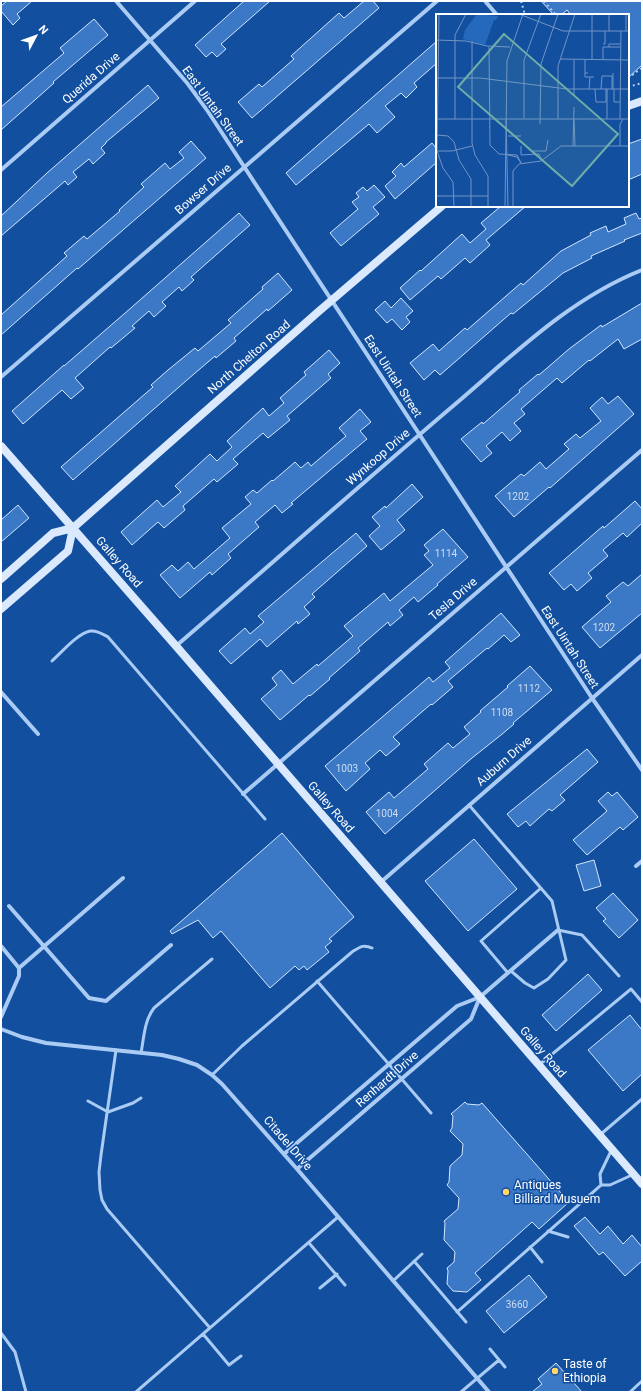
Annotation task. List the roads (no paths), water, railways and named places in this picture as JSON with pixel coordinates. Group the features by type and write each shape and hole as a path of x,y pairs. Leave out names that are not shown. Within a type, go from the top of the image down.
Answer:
{"main road":[{"path":"629,106 642,101"},
{"name":"North Chelton Road","path":"1,578 52,533 73,528 441,207"},
{"name":"Galley Road","path":"1,446 642,1184"},
{"path":"1,609 68,551 73,528"}],"street":[{"name":"East Uintah Street","path":"116,1 195,94 592,698 642,770"},
{"name":"Querida Drive","path":"1,170 195,1"},
{"name":"Bowser Drive","path":"1,377 437,1"},
{"path":"485,1 496,14"},
{"name":"Wynkoop Drive","path":"176,646 419,434 558,318 585,298 642,270"},
{"name":"Tesla Drive","path":"243,794 642,450"},
{"name":"Auburn Drive","path":"381,882 642,655"},
{"path":"1,692 38,734"},
{"path":"636,866 642,861"},
{"path":"19,968 123,878"},
{"path":"9,906 89,998 106,1001 171,945"},
{"name":"Renhardt Drive","path":"284,1154 458,1005 480,997 558,930"},
{"path":"1,946 19,968 19,976 1,1017"},
{"name":"Renhardt Drive","path":"297,1169 471,1019 480,997"},
{"name":"Citadel Drive","path":"1,1029 22,1037 46,1043 141,1053 179,1059 197,1065 212,1075 232,1094 489,1392"}],"lane":[{"path":"52,661 82,634 91,630 100,632 264,819"},
{"path":"469,805 541,888 552,901 566,960 548,979 534,988 509,972 481,941 541,888"},
{"path":"558,930 582,935 619,976"},
{"path":"212,1075 242,1046 352,952 360,946 366,945 372,948"},
{"path":"141,1053 146,1022 154,1008 212,959"},
{"path":"317,982 431,1113"},
{"path":"539,1065 631,989 642,1002"},
{"path":"116,1050 99,1172 102,1200 107,1209 210,1328"},
{"path":"108,1112 141,1098"},
{"path":"600,1136 642,1099"},
{"path":"88,1101 108,1112"},
{"path":"601,1185 600,1174 612,1149"},
{"path":"457,1312 601,1185 610,1185 633,1174"},
{"path":"136,1392 338,1217"},
{"path":"548,1231 568,1238"},
{"path":"309,1243 345,1285"},
{"path":"530,1247 542,1262"},
{"path":"393,1281 422,1254"},
{"path":"414,1262 466,1322"},
{"path":"320,1288 337,1274"},
{"path":"1,1333 15,1352 26,1392"},
{"path":"203,1334 229,1365 241,1356"},
{"path":"490,1349 506,1367"},
{"path":"461,1392 499,1360"},
{"path":"630,1392 642,1381"}],"place":[{"name":"Antiques Billiard Musuem","path":"506,1192"},
{"name":"Taste of Ethiopia","path":"555,1371"}]}
